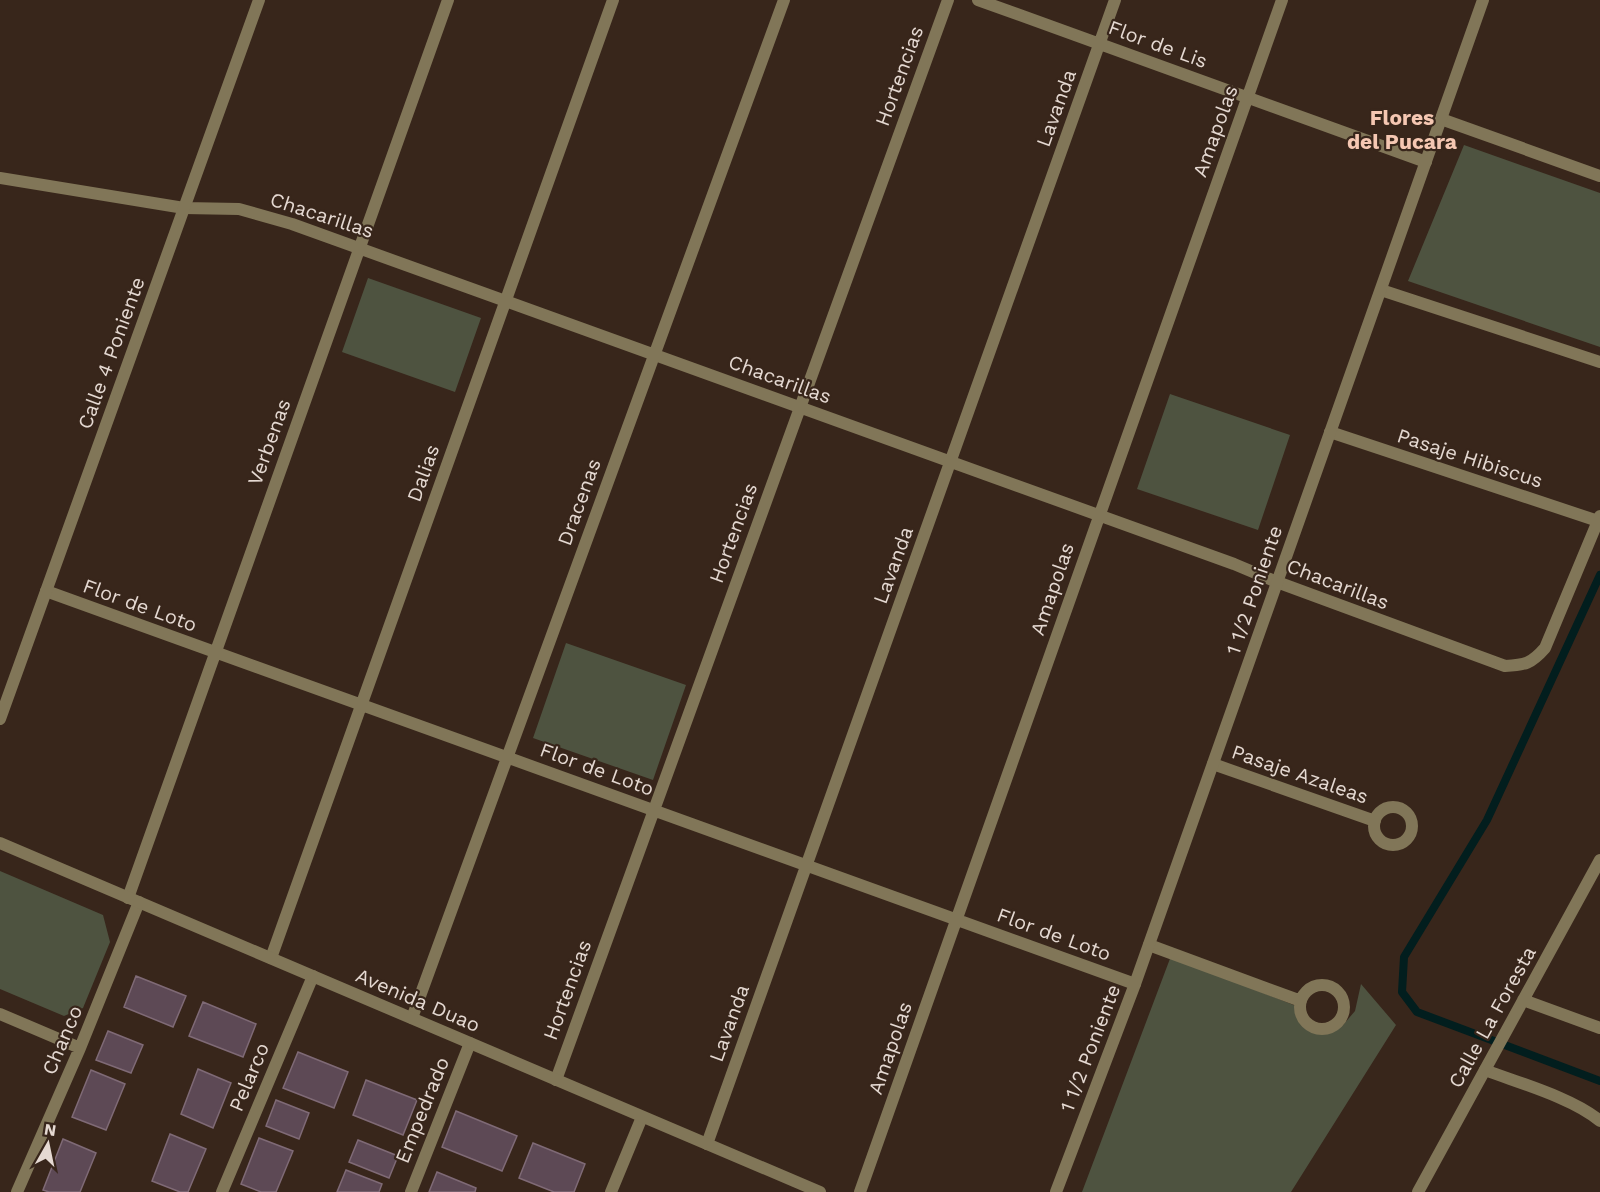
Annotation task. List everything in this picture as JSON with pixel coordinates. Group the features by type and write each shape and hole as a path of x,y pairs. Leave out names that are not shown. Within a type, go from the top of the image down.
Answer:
{"street":[{"name":"Calle 4 Poniente","path":"0,719 259,0"},
{"name":"Verbenas","path":"133,900 215,652 448,0"},
{"name":"Dalias","path":"271,958 613,0"},
{"name":"Dracenas","path":"412,1018 784,0"},
{"name":"Hortencias","path":"556,1080 948,0"},
{"name":"Flor de Lis","path":"978,0 1426,162"},
{"name":"Lavanda","path":"707,1144 1115,0"},
{"name":"Amapolas","path":"860,1192 1282,0"},
{"name":"1 1/2 Poniente","path":"1056,1192 1149,945 1483,0"},
{"path":"1441,119 1600,176"},
{"name":"Chacarillas","path":"0,178 184,208 239,209 292,224 1234,564 1504,666 1522,665 1533,661 1545,648 1599,518"},
{"path":"1381,290 1600,362"},
{"name":"Pasaje Hibiscus","path":"1330,432 1599,518"},
{"name":"Flor de Loto","path":"46,591 1135,984"},
{"name":"Pasaje Azaleas","path":"1213,764 1375,821"},
{"name":"Avenida Duao","path":"0,843 820,1192"},
{"name":"Calle La Foresta","path":"1418,1192 1600,860"},
{"name":"Chanco","path":"17,1192 80,1048 133,900"},
{"path":"1149,945 1301,1001"},
{"name":"Pelarco","path":"222,1192 313,976"},
{"path":"1523,1000 1600,1028"},
{"path":"0,1014 80,1048"},
{"name":"Empedrado","path":"411,1192 470,1043"},
{"path":"1488,1065 1583,1110 1600,1121"},
{"path":"611,1192 642,1117"}],"green space":[{"path":"1464,145 1600,193 1600,347 1408,281"},
{"path":"368,278 481,318 455,392 342,352"},
{"path":"1170,394 1290,435 1258,530 1137,489"},
{"path":"566,643 686,685 653,780 533,738"},
{"path":"0,871 103,915 110,942 83,1008 64,1016 0,989"},
{"path":"1171,956 1296,1006 1303,1022 1322,1029 1343,1025 1355,1011 1361,984 1396,1025 1291,1192 1082,1192"}],"building":[{"path":"136,976 186,996 173,1027 124,1007"},
{"path":"203,1002 256,1024 243,1057 189,1036"},
{"path":"108,1031 143,1045 131,1073 96,1060"},
{"path":"298,1052 348,1072 334,1108 283,1088"},
{"path":"198,1069 231,1083 213,1128 181,1114"},
{"path":"91,1070 125,1084 106,1130 72,1117"},
{"path":"366,1080 417,1100 403,1135 353,1115"},
{"path":"276,1100 309,1113 299,1139 266,1126"},
{"path":"456,1111 517,1136 502,1171 442,1147"},
{"path":"170,1134 206,1149 188,1192 180,1192 152,1181"},
{"path":"259,1138 293,1151 276,1192 261,1192 241,1184"},
{"path":"63,1139 96,1153 80,1192 43,1190"},
{"path":"358,1140 398,1156 389,1178 349,1162"},
{"path":"533,1143 585,1164 574,1192 554,1192 519,1178"},
{"path":"346,1170 382,1184 379,1192 337,1192"},
{"path":"437,1172 476,1188 475,1192 429,1192"}],"waterway":[{"path":"1600,575 1487,820 1404,957 1402,992 1417,1012 1600,1081"}],"district":[{"name":"Flores del Pucara","path":"1402,130"}]}
